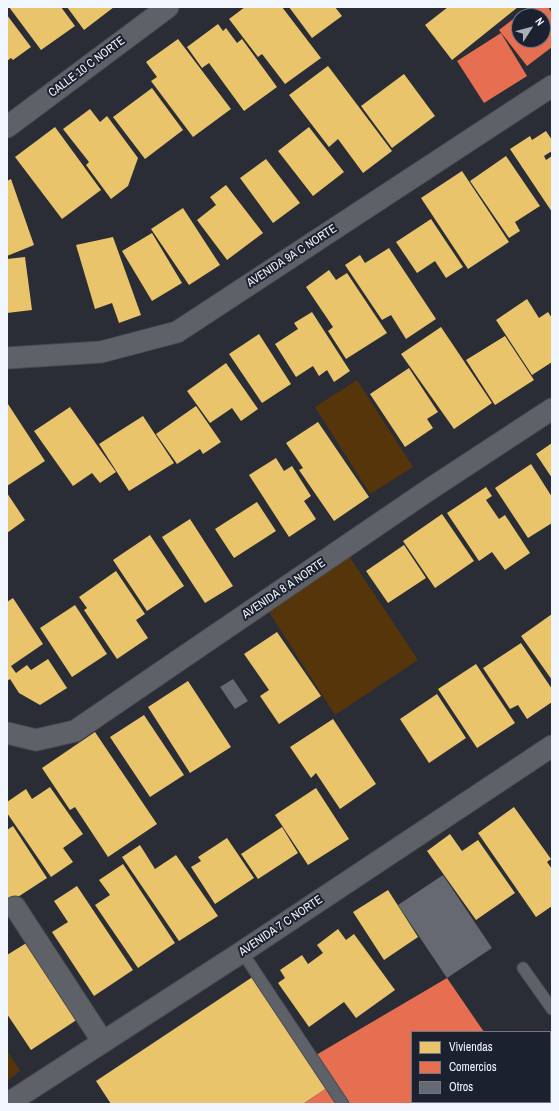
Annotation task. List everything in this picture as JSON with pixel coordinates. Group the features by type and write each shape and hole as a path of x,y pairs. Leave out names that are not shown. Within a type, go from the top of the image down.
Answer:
{"street":[{"name":"CALLE 10 C NORTE","path":"7,127 168,7"},
{"name":"AVENIDA 9A C NORTE","path":"7,358 102,352 177,332 552,86"},
{"name":"AVENIDA 8 A NORTE","path":"7,733 36,740 75,731 430,488 552,409"},
{"name":"AVENIDA 7 C NORTE","path":"7,1104 242,952 552,746"},
{"path":"15,908 103,1042"}],"lane":[{"path":"242,952 343,1104"},
{"path":"523,968 552,1009"}],"shaded area":[{"path":"357,380 413,467 370,494 315,407"},
{"path":"349,556 418,660 335,715 269,612"},
{"path":"7,1050 20,1071 7,1081"}],"building: Viviendas":[{"path":"9,7 61,7 75,26 41,50"},
{"path":"67,7 114,7 84,30"},
{"path":"245,7 282,7 321,58 285,84 262,54 258,57 229,19"},
{"path":"289,7 335,7 342,16 312,38"},
{"path":"448,7 518,7 511,8 511,13 452,60 425,25"},
{"path":"7,15 31,47 13,60 11,58 7,61"},
{"path":"218,24 223,31 226,28 237,43 242,39 277,87 244,111 209,63 202,68 187,47"},
{"path":"178,39 231,109 193,137 151,81 157,77 146,62"},
{"path":"328,66 392,151 363,173 338,139 329,147 289,95"},
{"path":"404,74 435,116 392,148 361,106"},
{"path":"152,88 183,130 145,159 113,117"},
{"path":"90,109 100,122 107,116 138,158 128,186 111,199 86,165 89,162 63,129"},
{"path":"55,127 101,190 62,219 15,157"},
{"path":"309,127 344,172 313,196 278,151"},
{"path":"546,131 552,140 552,151 544,156 546,160 552,156 552,212 510,149 530,136 532,140"},
{"path":"506,156 540,206 515,222 520,231 509,238 470,181"},
{"path":"266,159 300,203 273,223 240,178"},
{"path":"462,171 509,242 468,269 421,198"},
{"path":"11,179 34,245 7,256 7,181"},
{"path":"226,185 263,233 227,260 197,220 216,205 210,197"},
{"path":"183,208 220,265 189,285 151,229"},
{"path":"431,219 463,267 446,278 435,261 417,273 396,242"},
{"path":"152,233 182,283 152,301 122,251"},
{"path":"113,237 141,315 119,323 112,303 95,309 76,245"},
{"path":"389,248 436,319 406,339 391,315 382,320 345,265 360,255 365,263"},
{"path":"25,257 32,310 7,313 7,259"},
{"path":"329,270 336,280 347,273 387,333 346,359 328,331 333,327 306,287"},
{"path":"527,299 539,318 548,312 552,318 552,362 532,375 496,320"},
{"path":"312,312 350,371 334,382 327,370 319,376 313,366 296,377 275,344 298,329 294,323"},
{"path":"441,327 492,403 454,429 401,354"},
{"path":"259,334 291,384 262,403 229,354"},
{"path":"505,336 534,380 495,405 466,360"},
{"path":"226,363 258,409 241,421 232,408 210,423 187,391"},
{"path":"409,368 438,412 427,419 433,428 405,447 370,394"},
{"path":"8,404 45,461 7,486 7,405"},
{"path":"196,406 221,442 203,454 200,449 177,464 156,434"},
{"path":"70,407 116,472 100,483 92,473 73,486 34,431"},
{"path":"143,416 174,463 129,491 99,444"},
{"path":"318,422 369,497 334,521 299,470 303,468 286,443"},
{"path":"552,443 552,478 536,454"},
{"path":"276,458 284,471 292,466 311,496 304,501 316,519 289,537 249,475"},
{"path":"531,464 552,497 552,523 528,538 495,488"},
{"path":"486,487 492,496 486,500 499,519 505,515 530,553 505,570 492,552 479,561 447,513"},
{"path":"7,493 25,520 7,533"},
{"path":"257,502 276,531 234,558 215,529"},
{"path":"442,514 474,561 435,588 403,541"},
{"path":"190,519 233,586 205,603 162,537"},
{"path":"150,535 184,586 147,611 113,560"},
{"path":"404,545 426,578 388,603 366,571"},
{"path":"116,571 145,614 136,620 148,638 117,659 84,610 87,608 79,597"},
{"path":"13,598 43,644 11,666 16,673 27,665 31,670 48,659 67,688 40,705 19,693 10,679 7,681 7,602"},
{"path":"75,605 107,654 72,677 40,628"},
{"path":"552,614 552,680 521,636"},
{"path":"277,632 321,696 279,724 260,696 269,690 244,654"},
{"path":"521,643 552,689 552,702 527,719 518,705 510,709 483,668"},
{"path":"476,664 515,723 477,748 438,689"},
{"path":"188,681 231,747 190,773 148,707"},
{"path":"437,694 466,738 429,763 400,719"},
{"path":"144,715 184,775 150,797 110,737"},
{"path":"333,719 376,784 340,809 316,773 311,778 290,747"},
{"path":"95,732 157,824 108,857 75,807 70,810 42,768"},
{"path":"50,787 83,834 63,848 73,862 51,877 7,813 7,802 26,789 32,799"},
{"path":"316,788 349,839 308,865 275,815"},
{"path":"514,807 551,859 547,862 552,869 552,906 536,917 478,833"},
{"path":"13,826 47,878 7,904 7,830"},
{"path":"282,827 298,853 258,879 241,854"},
{"path":"450,834 462,851 478,840 515,893 476,920 427,851"},
{"path":"227,838 254,878 215,904 191,867 201,861 198,857"},
{"path":"140,845 155,869 176,855 218,916 179,941 122,857"},
{"path":"123,864 175,943 138,968 95,905 110,895 99,880"},
{"path":"77,886 133,970 94,996 52,932 68,922 54,901"},
{"path":"388,890 418,937 384,960 353,912"},
{"path":"338,929 346,940 354,934 395,990 356,1018 344,1002 309,1027 278,983 285,978 280,970 302,955 308,964 323,953 317,945"},
{"path":"28,942 78,1019 31,1050 7,1014 7,955"},
{"path":"254,976 327,1088 303,1104 111,1104 96,1081"}],"building: Comercios":[{"path":"529,7 549,8 528,8"},
{"path":"551,12 552,13 551,48"},
{"path":"511,21 511,45 499,30"},
{"path":"501,33 527,76 484,103 457,61"},
{"path":"513,48 551,48 527,66"},
{"path":"447,978 483,1031 411,1031 411,1103 440,1103 439,1104 349,1104 316,1055"},
{"path":"327,1088 339,1104 303,1104"}],"building: Otros":[{"path":"233,679 248,701 235,709 220,687"},
{"path":"443,875 492,948 447,978 398,905"}]}
